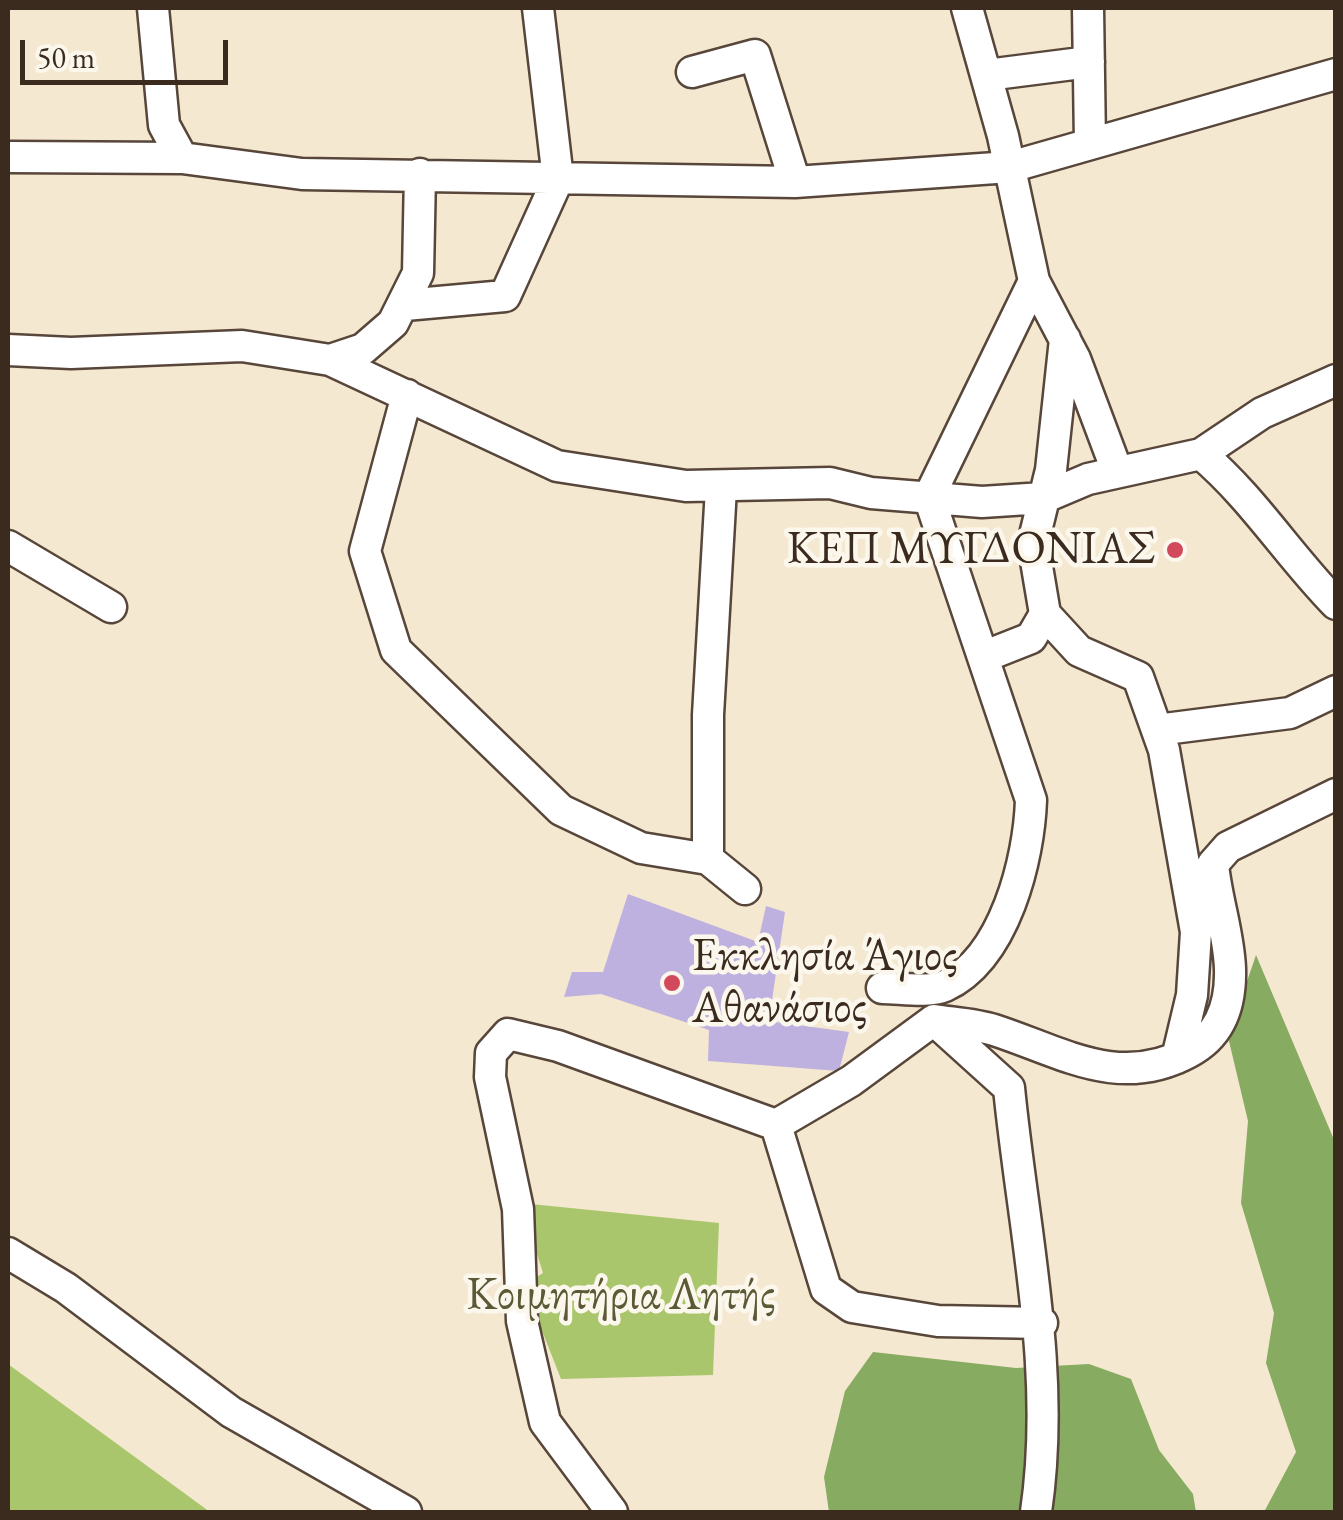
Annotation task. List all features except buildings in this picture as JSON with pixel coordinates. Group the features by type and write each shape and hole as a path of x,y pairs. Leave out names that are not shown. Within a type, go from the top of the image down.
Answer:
{"street":[{"path":"154,8 164,124 182,158"},
{"path":"405,305 505,296 558,179 538,8"},
{"path":"967,8 1010,167 1034,281 1065,339 1105,430 1117,471"},
{"path":"1088,8 1090,144"},
{"path":"692,72 756,55 795,182"},
{"path":"986,75 1089,62"},
{"path":"8,157 182,158 302,174 795,182 1010,167 1336,74"},
{"path":"330,360 362,349 393,324 405,305 418,273 420,174"},
{"path":"882,988 942,988 971,968 1016,893 1030,840 1032,800 929,497 1034,281"},
{"path":"1065,339 1051,470 1033,543 1045,614 1080,651 1138,677 1170,776 1196,932 1192,995 1177,1058"},
{"path":"8,350 71,353 242,346 330,360 557,466 621,478 721,488 830,483 871,493 982,502 1043,498 1117,471 1201,454 1262,413 1336,380"},
{"path":"407,395 365,551 396,650 561,810 641,848 708,859 746,889"},
{"path":"1201,454 1241,488 1297,562 1336,604"},
{"path":"708,859 708,715 721,488"},
{"path":"8,546 111,607"},
{"path":"983,657 1031,638 1045,614"},
{"path":"1157,730 1290,712 1336,691"},
{"path":"776,1126 851,1080 934,1020 990,1028 1092,1066 1134,1069 1172,1064 1218,1030 1225,1010 1230,969 1212,864 1228,847 1336,794"},
{"path":"934,1020 964,1043 1009,1088 1018,1181 1042,1323 1036,1512"},
{"path":"612,1512 545,1422 522,1321 518,1209 490,1077 491,1053 508,1034 558,1046 776,1126"},
{"path":"776,1126 826,1289 839,1300 852,1307 938,1321 1042,1323"},
{"path":"8,1253 66,1288 231,1412 406,1512"}],"green space":[{"path":"1256,955 1335,1142 1335,1512 1264,1512 1296,1452 1266,1363 1274,1313 1241,1203 1248,1121 1228,1037"},
{"name":"Κοιμητήρια Λητής","path":"521,1203 719,1223 713,1375 561,1379 524,1285 543,1273"},
{"path":"873,1352 1016,1368 1089,1364 1131,1379 1159,1450 1193,1494 1196,1512 829,1512 824,1477 845,1391"},
{"path":"8,1364 210,1512 8,1512"}],"place":[{"name":"ΚΕΠ ΜΥΓΔΟΝΙΑΣ","path":"1175,550"},
{"name":"Εκκλησία Άγιος Αθανάσιος","path":"672,983"}]}
